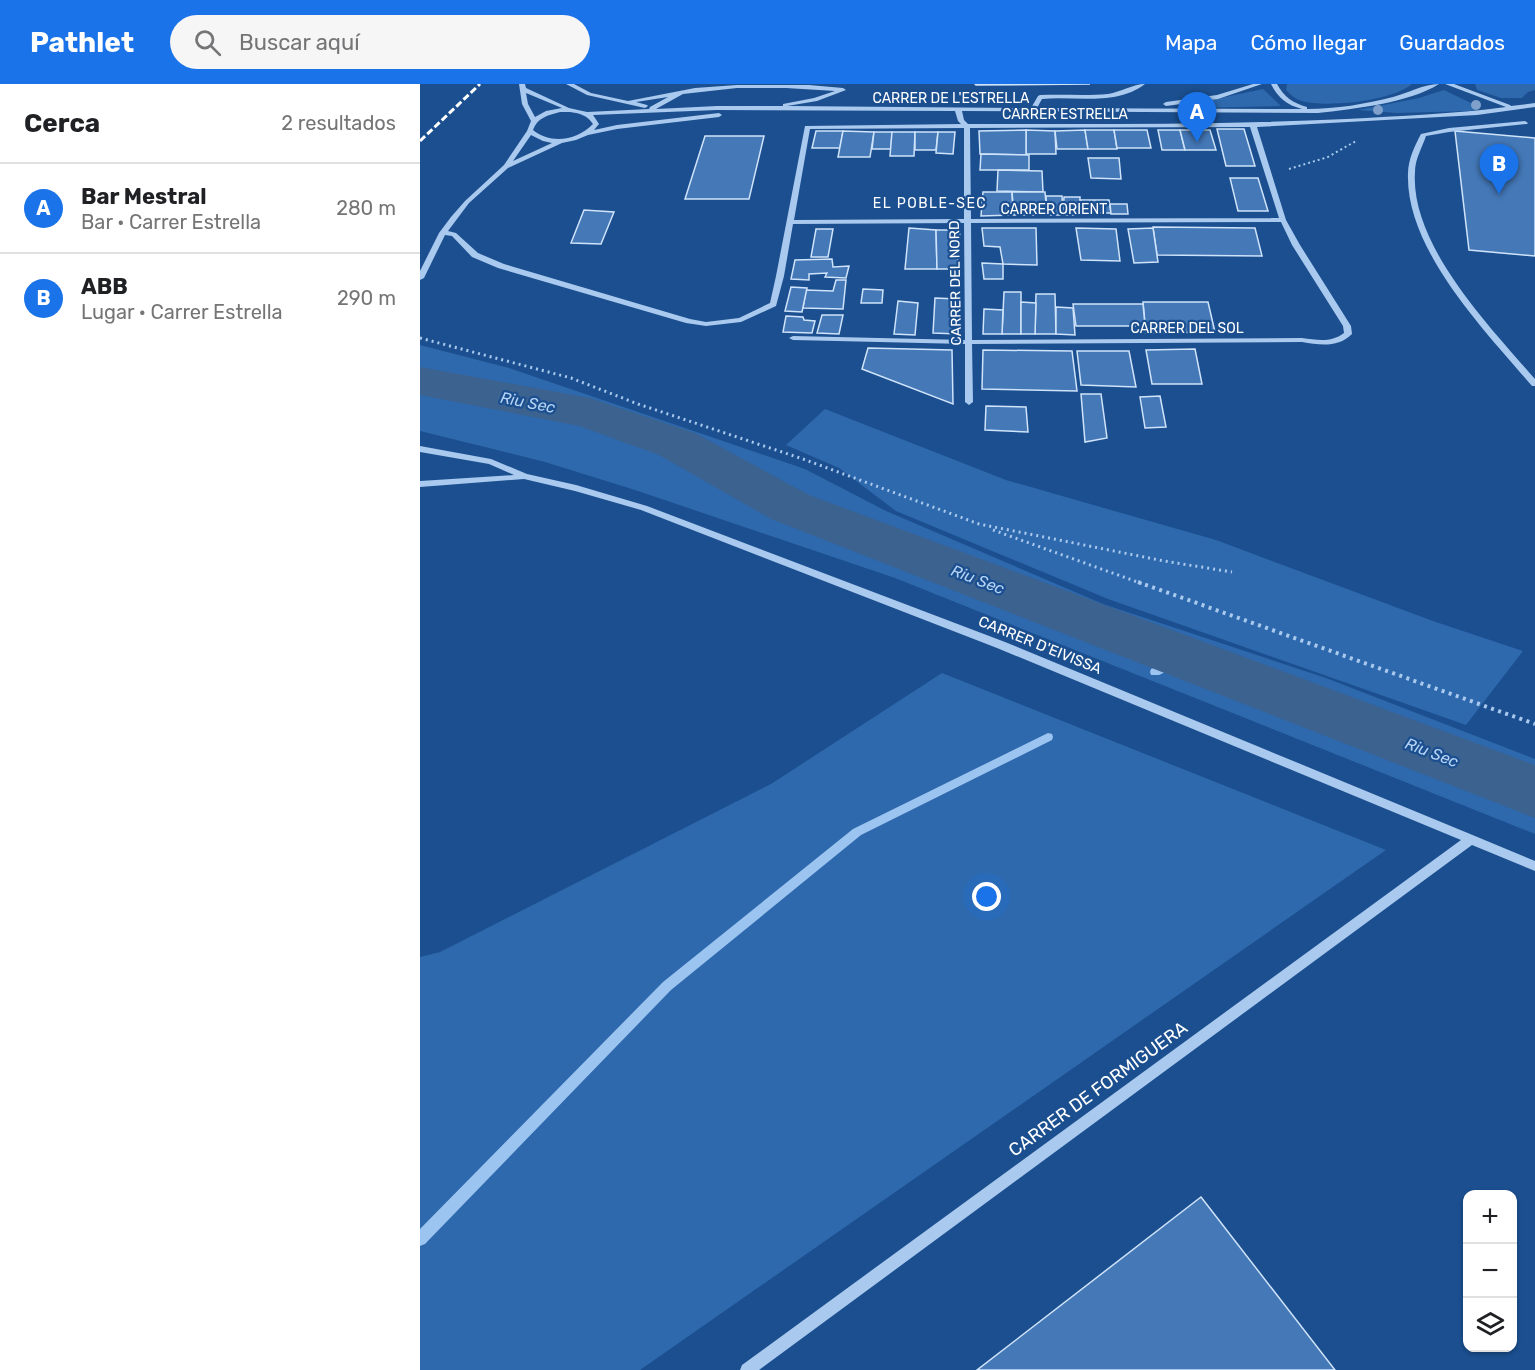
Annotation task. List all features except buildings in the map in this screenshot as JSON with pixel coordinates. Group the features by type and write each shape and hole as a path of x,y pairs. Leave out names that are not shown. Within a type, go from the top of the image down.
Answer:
{"street":[{"path":"568,84 590,94 650,109 681,93"},
{"path":"1033,109 1040,97 1110,96 1127,93 1142,84"},
{"name":"CARRER DE L'ESTRELLA","path":"1103,110 1218,97 1259,84"},
{"path":"1274,84 1277,91 1291,103 1318,111 1419,117 1477,113 1535,105"},
{"name":"CARRER DE L'ESTRELLA","path":"570,110 589,113 650,109 1318,111 1381,102 1416,93 1436,84"},
{"path":"1448,84 1511,107"},
{"path":"523,86 544,100 570,110"},
{"path":"523,86 525,104 533,120"},
{"path":"623,102 726,87 824,86 843,90 815,100 758,109"},
{"name":"CARRER DEL NORD","path":"958,109 961,121 967,127 969,402"},
{"path":"967,127 980,121 981,109"},
{"path":"420,278 443,232 467,202 506,166 530,131 529,126 533,120 555,111 570,110"},
{"name":"CARRER DE L'ESTRELLA","path":"506,166 564,140 617,127 713,115 800,110"},
{"path":"588,133 596,124 594,117 589,113"},
{"name":"CARRER ESTRELLA","path":"790,222 807,127 1253,125 1419,117"},
{"path":"1525,123 1449,130 1423,135 1410,173 1418,221 1431,249 1475,313 1535,384"},
{"name":"CARRER DEL SOL","path":"793,338 970,342 1302,340 1325,343 1342,340 1348,334 1347,326 1283,220 1253,125"},
{"path":"530,131 542,139 564,140"},
{"name":"CARRER ORIENT","path":"790,222 1283,220"},
{"path":"443,232 453,234 475,255 501,266 689,321 723,323 755,314 773,304 790,222"},
{"name":"CARRER D'EIVISSA","path":"420,449 491,462 525,476 644,508 990,640 1535,866"},
{"name":"CARRER D'EIVISSA","path":"420,484 525,476"},
{"name":"CARRER DE FORMIGUERA","path":"749,1369 1471,839"}],"path":[{"path":"1267,169 1302,167 1340,152 1363,135 1368,127 1368,120"},
{"path":"420,338 571,378 638,404 803,459 1535,724"},
{"path":"979,524 1164,561 1232,572"}],"shaded area":[{"path":"1287,84 1412,84 1403,90 1375,99 1327,104 1297,99 1286,90"},
{"path":"1475,84 1535,84 1535,90 1528,92 1522,98 1501,98 1477,90"},
{"path":"1263,89 1281,106 1188,108 1187,105"},
{"path":"1444,90 1479,107 1471,111 1397,113 1358,110 1419,98"},
{"path":"420,345 509,368 805,469 886,511 1103,604 1326,678 1535,759 1535,834 895,578 545,462 420,431"},
{"path":"825,409 1006,480 1216,540 1433,621 1523,651 1466,725 1108,599 896,511 839,468 786,445"},
{"path":"942,673 1386,850 640,1370 420,1370 420,957 440,952 771,784"}],"waterway":[{"name":"Riu Sec","path":"420,381 590,413 677,444 790,507 1535,792"},
{"path":"1155,672 1185,658"},
{"path":"420,1239 667,986 857,832 1048,737"}],"railway":[{"path":"420,141 480,84"}],"place":[{"name":"Bar Mestral","path":"1197,142"},
{"name":"ABB","path":"1499,194"}],"district":[{"name":"EL POBLE-SEC","path":"930,203"}]}
